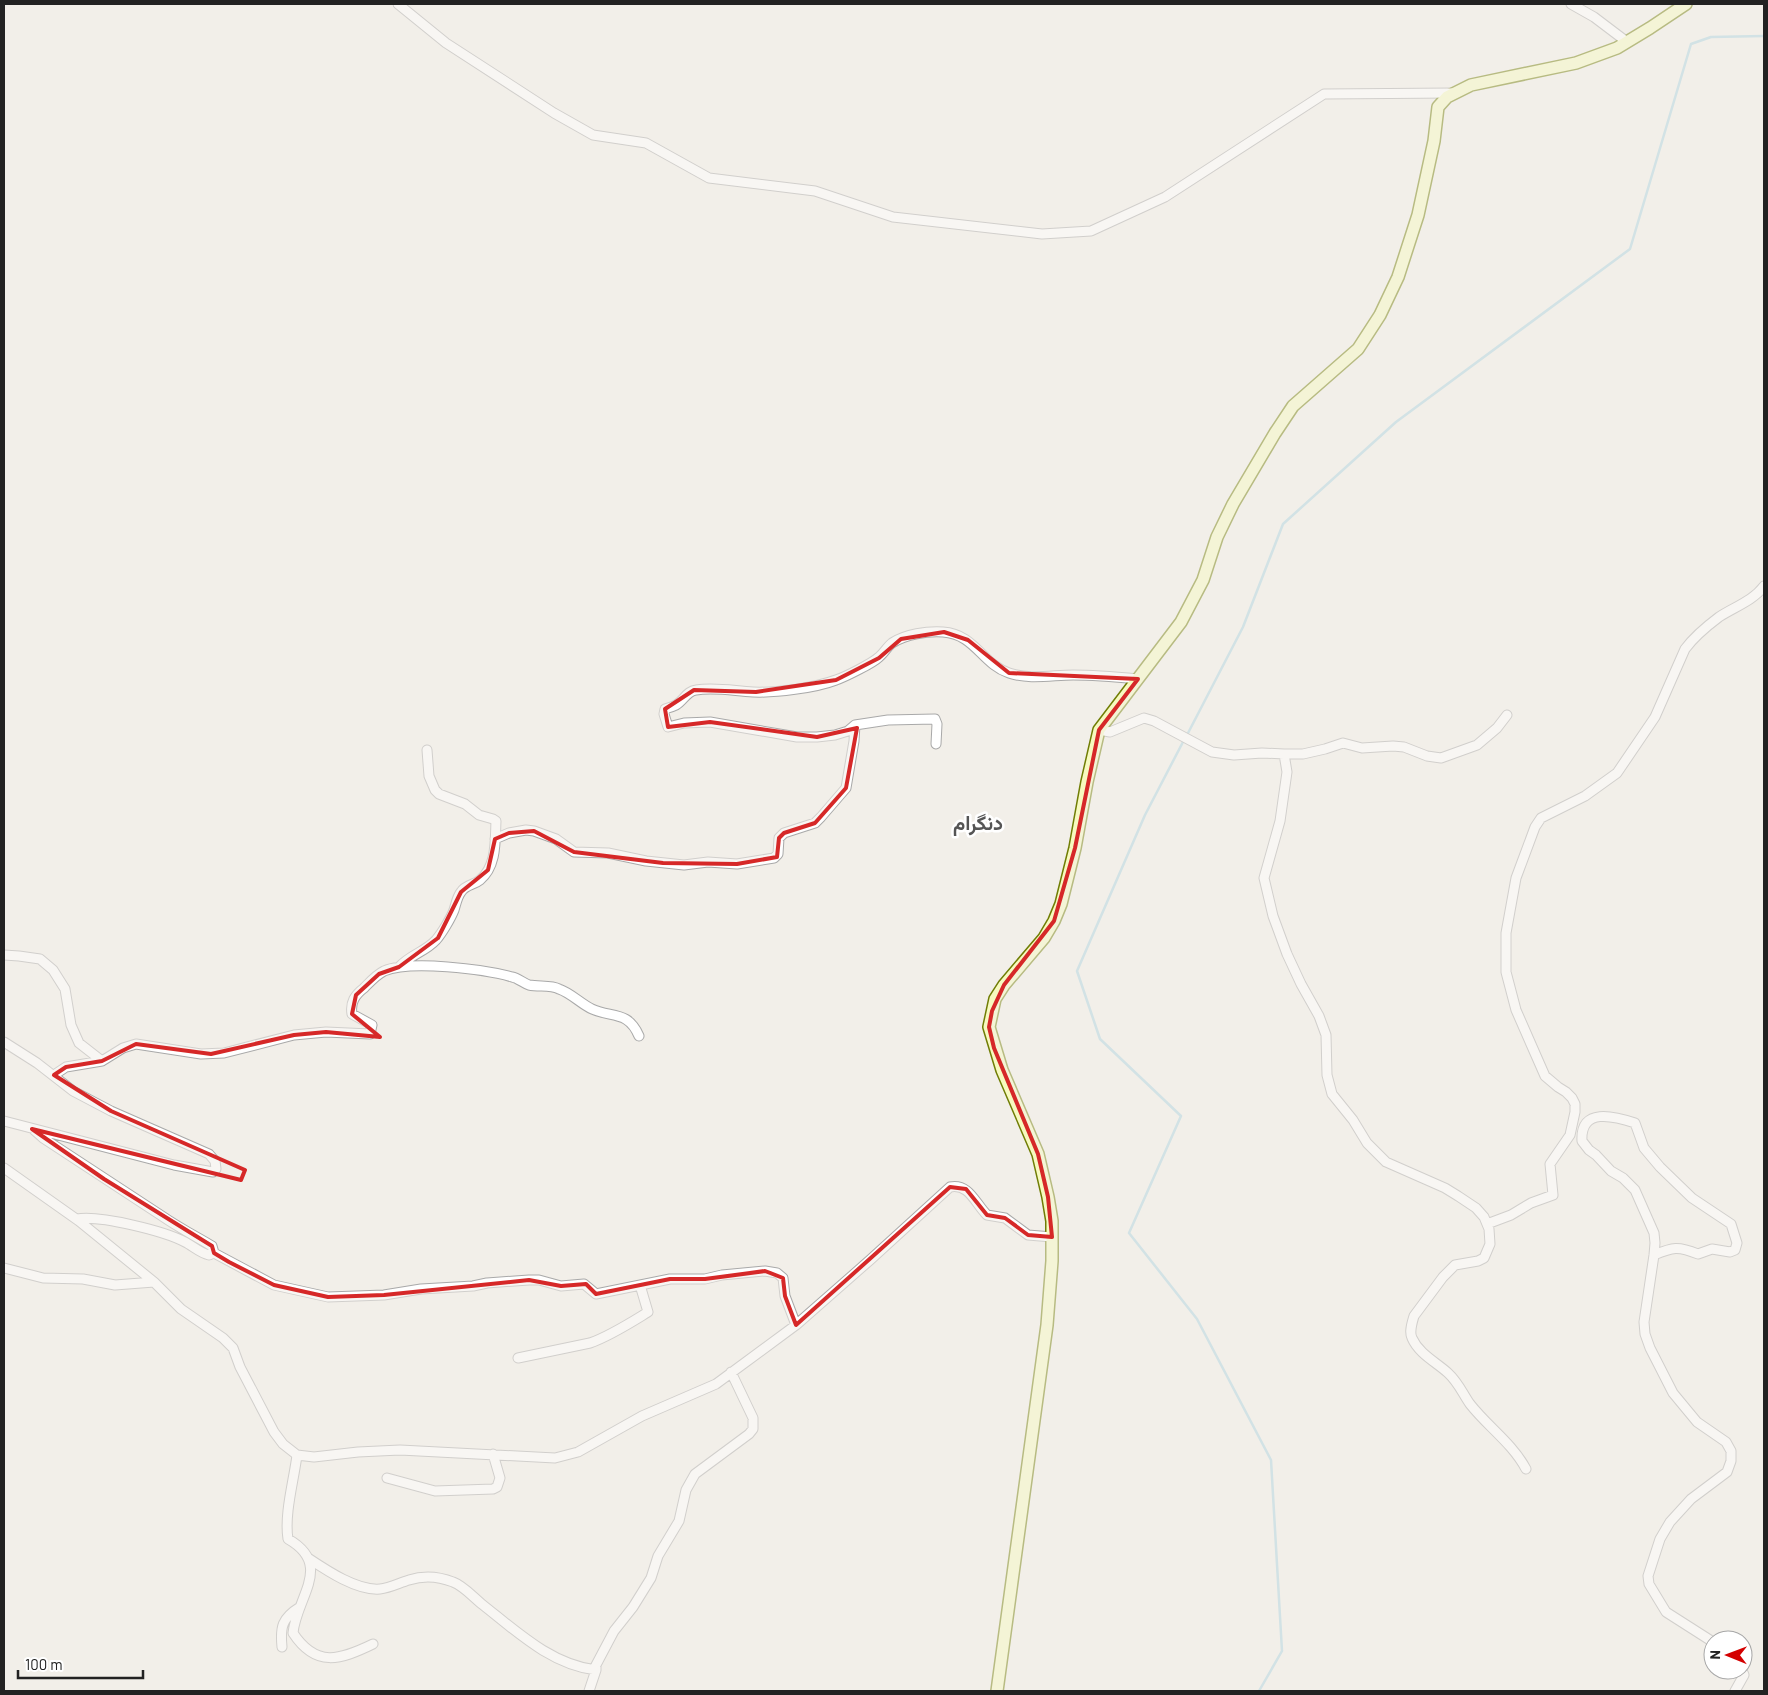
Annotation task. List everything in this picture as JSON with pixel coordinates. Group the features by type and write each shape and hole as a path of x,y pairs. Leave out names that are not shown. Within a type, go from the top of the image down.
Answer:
{"main road":[{"path":"997,1691 1047,1325 1052,1261 1052,1221 1038,1154 1002,1070 989,1027 995,999 1004,985 1044,938 1061,904 1075,848 1098,730 1181,622 1204,580 1217,537 1233,504 1293,406 1358,349 1380,315 1398,278 1418,215 1434,141 1438,108 1447,97 1471,85 1576,63 1617,48 1686,4"}],"street":[{"path":"398,4 446,43 554,113 593,135 646,143 709,178 815,191 893,217 1042,234 1091,231 1165,197 1324,94 1454,93"},
{"path":"1571,4 1594,17 1627,42"},
{"path":"1487,1224 1511,1215 1531,1203 1553,1195 1550,1164 1570,1135 1574,1116 1575,1104 1572,1098 1545,1076 1516,1010 1506,972 1506,933 1516,878 1535,827 1541,818 1585,796 1617,773 1655,717 1685,650 1691,641 1720,617 1761,591 1764,586"},
{"path":"936,744 937,724 935,719 888,720 855,725 848,731 835,735 797,737 710,722 684,723 668,727 664,714 665,709 676,705 687,693 694,690 712,689 756,692 802,688 836,680 879,658 891,644 901,639 931,632 959,634 996,666 1009,673 1037,677 1074,675 1138,679"},
{"path":"1098,730 1110,732 1144,718 1208,748 1212,752 1229,754 1303,754 1325,750 1343,743 1362,748 1404,747 1427,756 1441,758 1477,745 1497,728 1507,715"},
{"path":"495,839 508,833 526,830 534,831 556,839 574,852 608,854 646,861 684,864 708,862 744,864 774,858 778,854 779,838 784,832 815,823 822,818 846,788 855,725"},
{"path":"399,967 406,959 432,945 453,913 460,892 483,878 492,861 495,839 496,821 479,815 465,804 438,794 429,776 427,750"},
{"path":"1284,754 1287,772 1280,821 1264,878 1273,916 1287,954 1319,1016 1326,1035 1327,1075 1332,1094 1347,1112 1367,1143 1386,1162 1452,1192 1476,1208 1487,1224 1490,1244 1484,1258 1478,1261 1455,1265 1443,1277 1414,1316 1410,1336 1415,1344 1458,1384 1471,1405 1516,1453 1526,1469"},
{"path":"4,955 40,960 53,970 64,989 70,1025 79,1043 102,1062"},
{"path":"54,1075 66,1067 102,1062 123,1048 136,1044 202,1054 224,1053 294,1035 326,1032 370,1034 372,1025 352,1014 350,1006 356,995 379,974 399,967 458,967 514,977 526,984 539,987 559,988 593,1010 611,1013 624,1018 636,1029 639,1036"},
{"path":"4,1042 38,1063 73,1091 111,1111 209,1154 215,1161 216,1169 213,1172 174,1165 4,1121"},
{"path":"1574,1116 1587,1122"},
{"path":"1654,1255 1676,1247 1698,1254 1712,1248 1730,1252 1735,1250 1737,1243 1731,1224 1692,1198 1660,1167 1644,1148 1635,1123 1599,1116 1587,1122 1582,1141 1611,1171 1623,1178 1635,1190 1654,1233 1654,1255 1644,1322 1645,1334 1673,1393 1697,1422 1726,1442 1731,1451 1731,1461 1726,1472 1691,1499 1670,1522 1660,1539 1648,1576 1649,1584 1666,1612 1703,1636"},
{"path":"32,1129 42,1138 104,1179 212,1246 214,1253 274,1285 328,1297 384,1295 421,1289 539,1280 561,1286 584,1284 596,1294 670,1279 705,1279 722,1275 766,1271 776,1273 783,1278 785,1296 796,1325"},
{"path":"4,1168 77,1219 154,1282 181,1309 223,1338 232,1348 274,1432 283,1444 297,1455 314,1458 358,1452 400,1450 555,1458 578,1452 642,1416 716,1384 796,1325 950,1187 960,1186 966,1189 987,1215 1005,1218 1028,1235 1052,1237"},
{"path":"77,1219 87,1217 103,1219 142,1228 186,1242 204,1254 214,1253"},
{"path":"4,1268 43,1278 83,1279 115,1284 154,1282"},
{"path":"518,1358 590,1343 637,1319 648,1312 640,1285"},
{"path":"589,1691 596,1665 614,1631 633,1607 650,1578 658,1556 679,1522 686,1490 694,1474 749,1434 753,1429 753,1418 731,1372"},
{"path":"387,1478 435,1491 493,1489 497,1487 500,1478 493,1454"},
{"path":"297,1455 286,1529 288,1539 302,1548 308,1558 309,1585 294,1624 293,1633 304,1647 323,1658 331,1658 353,1652 374,1644"},
{"path":"308,1558 343,1579 374,1589 410,1579 433,1576 455,1583 515,1630 549,1653 580,1668 596,1670"},
{"path":"282,1647 281,1628 286,1618 300,1608"},
{"path":"1735,1691 1741,1680"}],"highlighted area":[{"path":"944,632 968,640 1009,673 1138,679 1099,730 1075,848 1054,921 1004,985 992,1011 989,1027 994,1048 1038,1154 1048,1197 1052,1237 1028,1235 1005,1218 987,1215 966,1189 950,1187 796,1325 785,1296 783,1278 765,1271 705,1279 670,1279 596,1294 586,1284 561,1286 529,1280 384,1295 328,1297 274,1285 229,1262 214,1253 212,1246 104,1179 32,1129 241,1180 245,1170 111,1111 54,1075 66,1067 102,1061 136,1044 211,1054 294,1035 326,1032 380,1037 352,1014 356,995 379,974 399,967 438,938 461,892 488,870 495,839 509,833 534,831 574,852 663,863 737,864 777,857 779,838 784,833 815,823 846,788 857,728 817,737 710,722 668,727 665,709 694,690 756,692 836,680 879,658 901,639"}],"waterway":[{"path":"1187,735 1243,627 1283,524 1396,422 1630,249 1691,44 1711,37 1764,36"},
{"path":"1184,740 1145,815 1077,971 1100,1039 1181,1116 1129,1233 1197,1319 1271,1460 1282,1651 1259,1691"}],"district":[{"name":"دنگرام","path":"978,823"}]}
